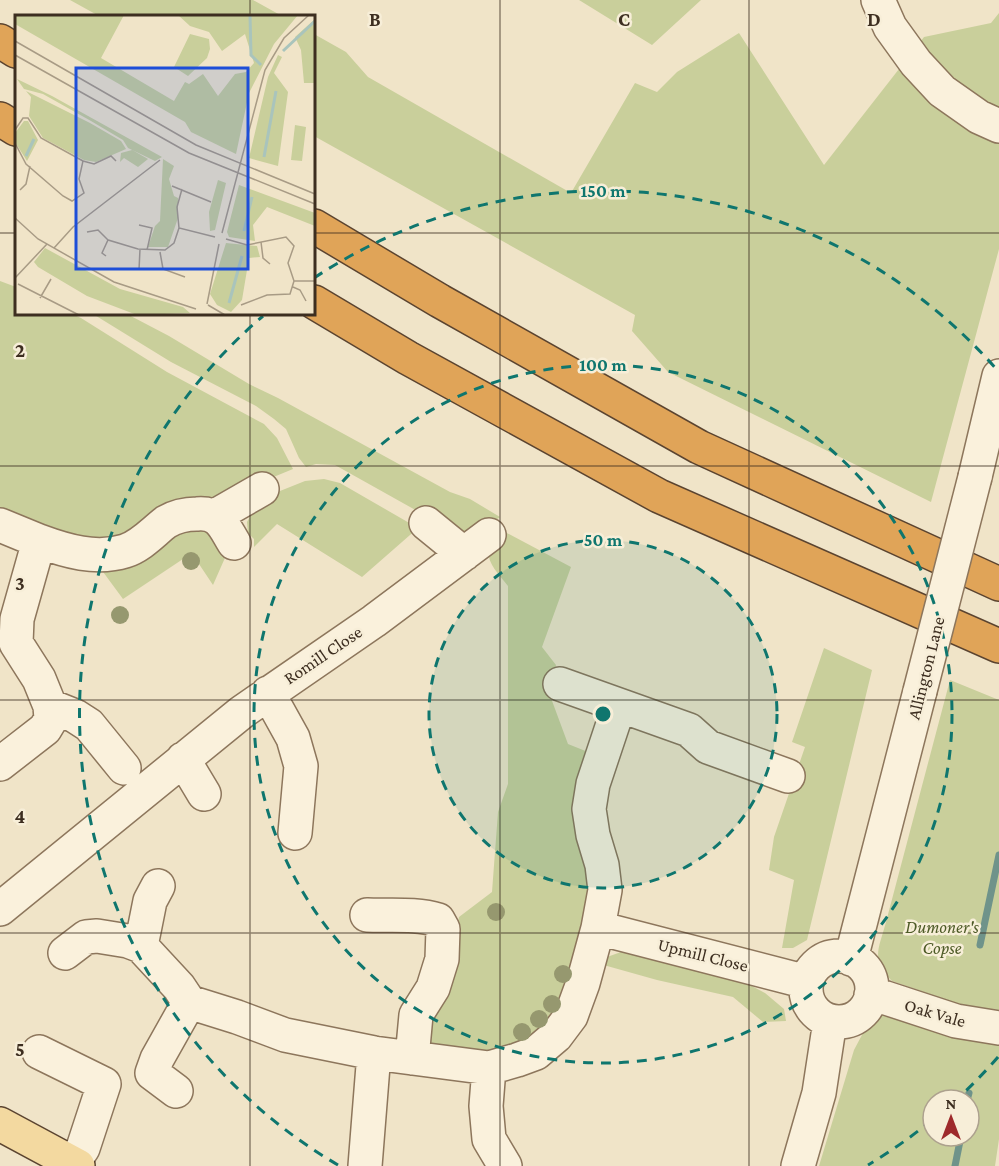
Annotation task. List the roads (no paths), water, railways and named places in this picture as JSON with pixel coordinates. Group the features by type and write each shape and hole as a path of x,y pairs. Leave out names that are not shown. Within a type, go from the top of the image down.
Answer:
{"highway":[{"path":"0,41 15,50"},
{"path":"0,119 15,128"},
{"path":"315,227 440,301 699,447 999,584"},
{"path":"315,303 408,358 659,496 999,646"}],"main road":[{"path":"0,1124 75,1165"}],"street":[{"path":"878,0 896,36 916,63 942,91 979,117 999,126"},
{"name":"Allington Lane","path":"851,959 999,376"},
{"path":"214,516 262,489"},
{"path":"0,525 65,550 104,556 127,551 144,541 168,521 185,514 203,513 214,516 222,523 234,543"},
{"name":"Romill Close","path":"0,909 242,712 374,621 476,545 426,523"},
{"path":"0,764 45,729 51,719 50,706 39,679 16,643 17,619 39,541"},
{"path":"560,684 689,730 708,747 788,776"},
{"path":"267,693 293,738 301,766 295,833"},
{"path":"50,706 75,716 89,725 124,768"},
{"path":"65,953 86,937 97,936 128,941 141,946 179,987 189,1002 285,1035 374,1053 489,1068 536,1053 556,1036 571,1016 598,928 605,890 602,865 592,835 589,809 592,784 620,706"},
{"path":"183,759 204,794"},
{"path":"141,946 150,902 158,886"},
{"path":"367,915 431,918 438,920 443,929 442,958 433,988 416,1015 412,1058"},
{"name":"Upmill Close","path":"598,928 807,982"},
{"path":"829,958 851,959 868,973 871,995 868,1005 861,1014 841,1022 830,1021 821,1017 809,1002 806,992 807,982 811,972 829,958"},
{"name":"Oak Vale","path":"871,995 956,1021 999,1028"},
{"path":"176,1090 152,1073 157,1059 189,1002"},
{"path":"798,1166 819,1093 830,1021"},
{"path":"39,1052 104,1084 83,1148 75,1165"},
{"path":"365,1166 374,1053"},
{"path":"489,1068 486,1106 489,1139 505,1166"}],"waterway":[{"path":"980,945 999,855"},
{"path":"955,1166 959,1148"}],"park label":[{"name":"Dumoner's Copse","path":"942,937"}]}
